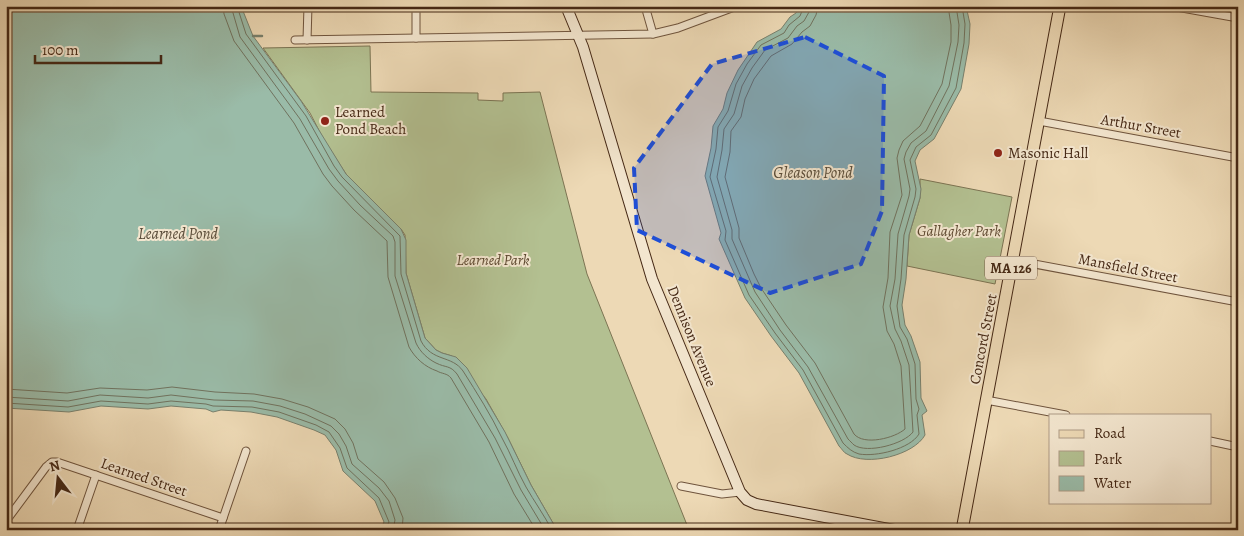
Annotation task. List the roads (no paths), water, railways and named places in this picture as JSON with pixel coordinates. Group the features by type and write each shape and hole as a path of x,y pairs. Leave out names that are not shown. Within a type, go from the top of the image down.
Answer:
{"main road":[{"name":"Concord Street","path":"962,530 1060,6"}],"street":[{"path":"307,40 308,6"},
{"path":"416,6 416,38"},
{"name":"Dennison Avenue","path":"566,6 579,34 652,279 740,492"},
{"path":"645,6 653,34"},
{"path":"296,40 653,34 678,28 737,6"},
{"path":"1171,6 1238,18"},
{"name":"Arthur Street","path":"1039,121 1238,158"},
{"name":"Mansfield Street","path":"1013,260 1238,302"},
{"path":"986,400 1061,414"},
{"path":"1212,442 1238,446"},
{"path":"219,530 246,451"},
{"name":"Learned Street","path":"6,521 46,467 52,462 57,462 223,518"},
{"path":"77,530 96,475"},
{"path":"681,486 722,494 740,492 747,500 756,504 894,530"}],"water":[{"name":"Learned Pond","path":"6,6 241,6 253,36 301,101 346,174 401,229 406,240 406,273 425,338 436,350 456,357 467,368 505,432 531,485 557,530 380,530 384,522 375,501 343,471 336,450 325,435 277,417 251,412 221,410 213,412 206,409 171,406 148,409 101,406 69,412 6,408"},
{"name":"Gleason Pond","path":"800,6 966,6 970,24 969,44 961,89 934,139 920,150 915,161 921,189 909,235 902,305 905,325 920,362 921,398 927,411 922,415 925,435 911,448 889,457 878,459 856,458 846,453 839,446 799,373 745,298 719,239 721,233 705,176 711,148 713,126 723,109 727,93 738,70 757,42 781,29"}],"waterway":[{"path":"253,36 262,36"}],"place":[{"name":"Learned Pond Beach","path":"325,121"},
{"name":"Masonic Hall","path":"998,153"}],"park label":[{"name":"Gallagher Park","path":"959,231"},
{"name":"Learned Park","path":"493,260"}]}
